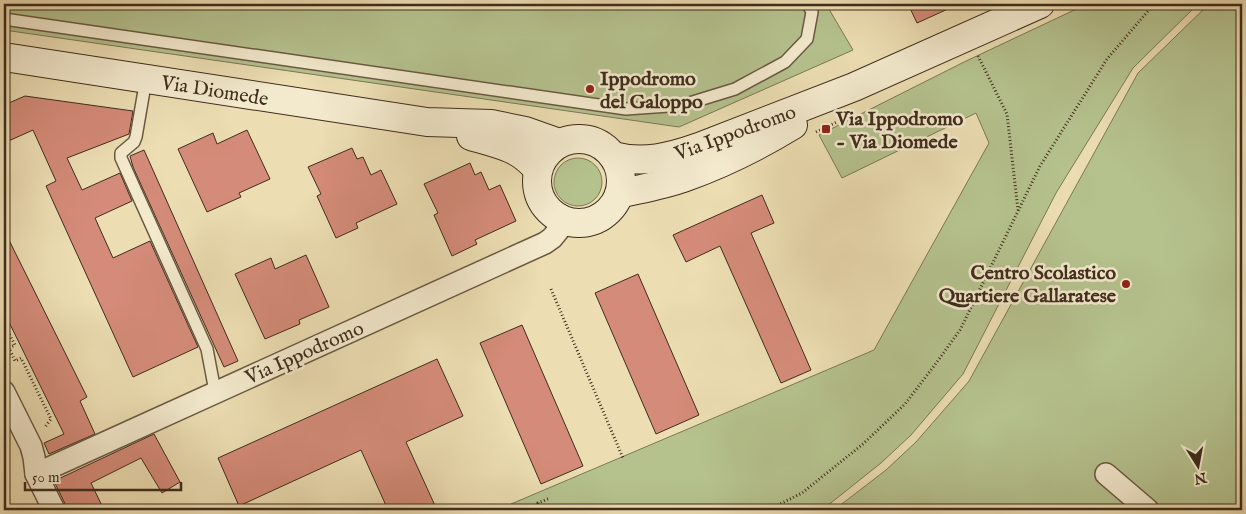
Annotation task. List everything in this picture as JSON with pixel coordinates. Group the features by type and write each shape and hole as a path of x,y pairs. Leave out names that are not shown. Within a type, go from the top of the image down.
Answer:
{"street":[{"name":"Via Ippodromo","path":"613,156 635,160 678,154 854,87 1040,4"},
{"name":"Via Diomede","path":"4,57 427,122 491,124 524,131 559,143"},
{"name":"Via Ippodromo","path":"619,194 681,179 753,149 854,87"},
{"name":"Via Diomede","path":"427,122 515,150 525,156 537,169"},
{"path":"573,139 588,139 602,146 613,156 621,174 619,194 608,211 596,220 581,223 566,221 552,214 541,201 536,185 537,169 544,155 559,143 573,139"},
{"name":"Via Ippodromo","path":"36,474 545,243 552,238 566,221"},
{"path":"4,392 31,446 36,474 54,510"},
{"path":"1106,474 1148,510"}],"lane":[{"path":"4,19 626,109 682,105 735,89 785,62 807,39 812,12 808,4"},
{"path":"146,79 136,137 134,142 121,153 121,158 207,349 214,386"}],"path":[{"path":"768,510 802,493 863,444 905,404 960,330 1040,166 1107,59 1154,4"},
{"path":"977,53 1007,114 1018,210"},
{"path":"809,136 848,117"},
{"path":"551,289 623,458"},
{"path":"4,331 8,332 14,345 9,348 16,361 21,358 51,419"},
{"path":"541,510 538,503 550,498"}],"green space":[{"name":"Ippodromo del Galoppo","path":"4,4 826,4 853,50 679,127 4,30"},
{"path":"1087,4 1198,4 1133,68 1056,193 963,374 911,435 881,463 822,510 514,510 511,504 874,350 989,143 976,113 842,178 819,135 964,62"},
{"name":"Centro Scolastico Quartiere Gallaratese","path":"1209,4 1242,4 1242,510 834,510 886,470 916,442 969,381 1138,73"},
{"path":"578,158 587,160 595,165 600,173 602,182 600,191 595,199 587,204 578,206 569,204 561,199 556,191 554,182 556,173 561,165 569,160"}],"building":[{"path":"908,4 959,4 917,23"},
{"path":"25,96 133,111 129,134 67,158 82,190 120,173 132,201 95,218 113,258 150,241 198,347 133,377 46,186 56,181 33,130 4,143 4,105"},
{"path":"247,130 270,179 239,193 241,197 207,212 178,149 213,133 217,144"},
{"path":"352,148 357,159 363,157 371,175 381,170 397,204 356,223 358,228 336,238 317,196 321,194 308,167"},
{"path":"144,150 238,361 224,367 133,167 130,156"},
{"path":"470,163 475,175 481,172 489,190 500,185 516,221 475,240 477,244 452,256 434,215 438,213 424,184"},
{"path":"762,195 774,223 751,233 811,370 781,383 720,246 686,262 673,235"},
{"path":"4,230 87,397 80,401 95,434 49,454 44,443 64,434 4,312"},
{"path":"306,255 329,307 299,320 300,324 265,339 235,274 271,258 275,269"},
{"path":"638,274 699,415 656,434 595,293"},
{"path":"522,325 583,466 541,484 480,343"},
{"path":"437,359 463,416 406,442 437,510 388,510 361,450 239,506 218,458"},
{"path":"154,434 180,482 162,493 141,458 91,483 104,510 68,510 54,481"}],"place":[{"name":"Ippodromo del Galoppo","path":"590,89"},
{"name":"Via Ippodromo - Via Diomede","path":"826,129"},
{"name":"Centro Scolastico Quartiere Gallaratese","path":"1126,284"}]}
